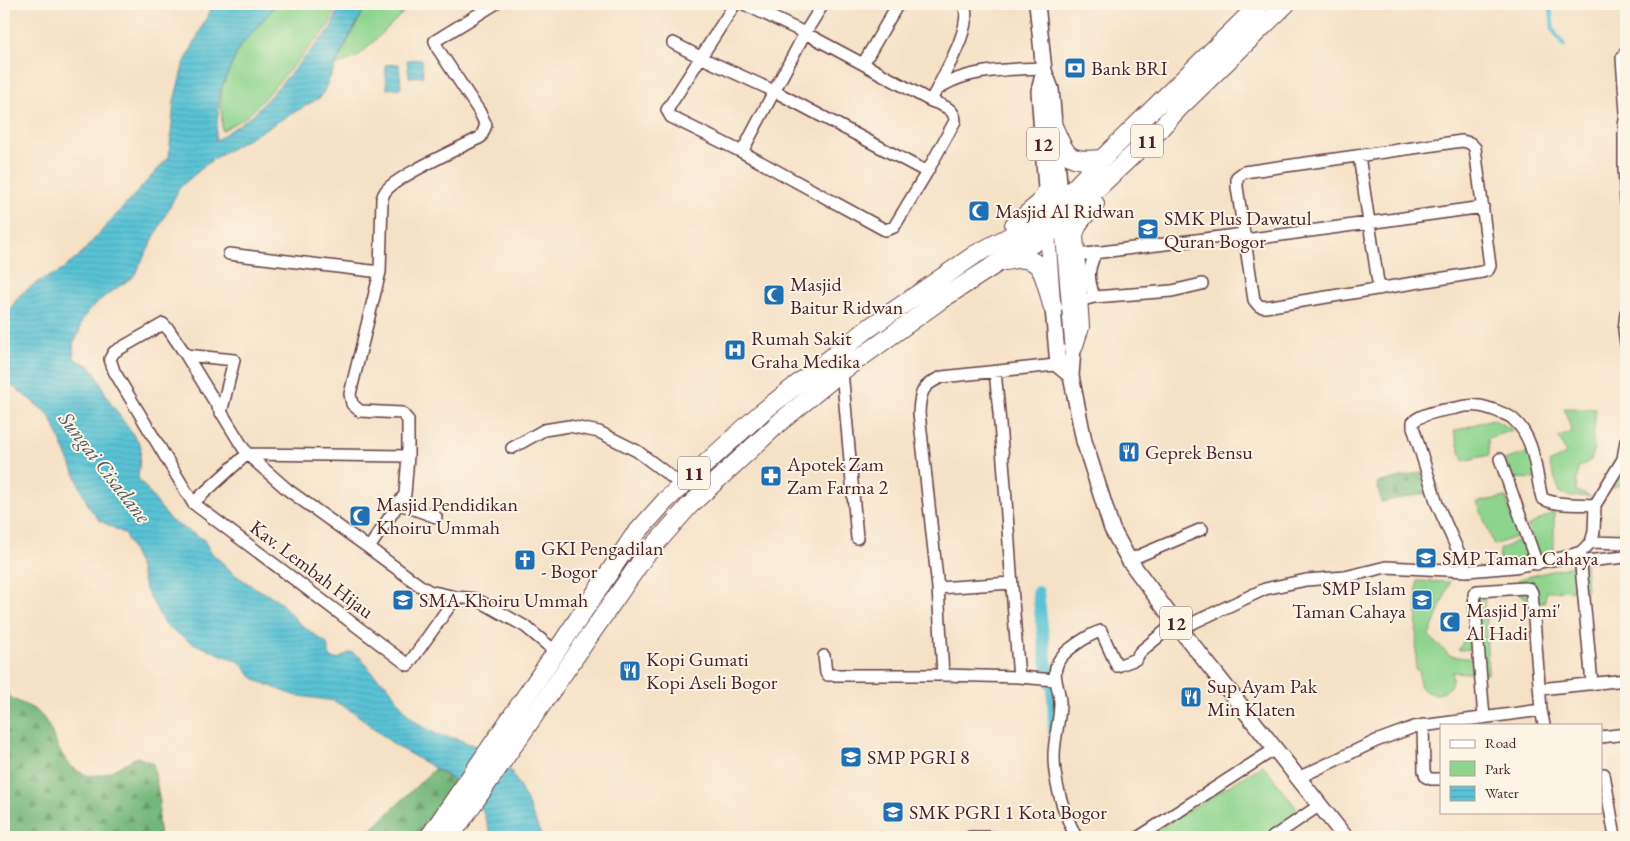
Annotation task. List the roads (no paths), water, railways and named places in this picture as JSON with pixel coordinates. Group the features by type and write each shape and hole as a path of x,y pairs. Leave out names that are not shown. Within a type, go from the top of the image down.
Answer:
{"highway":[{"name":"11","path":"450,837 644,557 689,506 780,422 842,371 942,299 996,264 1048,235 1054,219 1053,198 1102,159 1260,4"},
{"name":"11","path":"429,837 633,537 666,500 761,413 869,328 976,254 1054,219 1157,132 1180,107 1286,4"},
{"name":"12","path":"1054,128 1063,149 1068,155 1078,160 1102,159"},
{"path":"1069,363 1087,299 1070,256 1076,228 1082,218 1137,160 1157,132"},
{"path":"976,254 1024,218 1040,203 1053,198"},
{"name":"12","path":"996,264 1018,258 1027,258 1034,261 1041,269 1053,308"}],"main road":[{"name":"12","path":"1037,4 1044,69 1052,89 1054,128 1053,198"},
{"name":"12","path":"1044,69 1039,91 1053,198"},
{"name":"12","path":"1054,219 1070,256 1069,363"},
{"name":"12","path":"1048,235 1053,308 1069,363 1084,441 1112,529 1129,560 1178,626 1345,837"}],"street":[{"path":"369,548 405,494 408,456 408,420 402,413 360,411 352,404 350,394 380,272 382,199 384,192 393,184 481,137 486,125 479,111 438,49 435,41 495,4"},
{"path":"743,4 805,33 863,64 934,96 953,111 955,121 894,227 885,230 742,152 671,117 668,110 702,58 743,4"},
{"path":"742,152 805,33 823,4"},
{"path":"863,64 898,4"},
{"path":"934,96 964,28 966,15 964,4"},
{"path":"673,43 774,91 927,172"},
{"path":"1626,51 1622,58 1626,112 1624,168 1626,202"},
{"path":"934,96 954,80 989,71 1044,69"},
{"path":"1462,141 1470,143 1475,148 1490,266 1488,270 1265,307 1259,306 1254,300 1237,177 1244,172 1359,156 1462,141"},
{"path":"1359,156 1379,289"},
{"path":"1070,256 1368,223 1483,207"},
{"path":"1096,252 1090,265 1087,299 1172,290 1202,284"},
{"path":"230,254 380,272"},
{"path":"1626,313 1624,330 1626,344"},
{"name":"Kav. Lembah Hijau","path":"456,597 408,665 193,503 114,370 110,359 114,352 163,324 186,355 247,454 288,490 429,591 476,599 526,627 556,652"},
{"path":"186,355 234,360 221,413"},
{"path":"943,676 938,588 919,413 921,394 924,387 932,381 942,378 1069,363"},
{"path":"842,371 857,538"},
{"path":"995,372 1004,456 1011,583 1019,678"},
{"path":"1467,571 1437,504 1413,427 1413,422 1417,418 1471,405 1480,405 1510,416 1516,420 1529,442 1542,498 1545,501 1566,504 1596,504"},
{"path":"512,448 544,430 569,426 599,432 638,451 682,485"},
{"path":"1076,837 1057,786 1054,758 1060,702 1059,692 1052,680 1058,661 1083,640 1101,631 1117,666 1136,659 1140,652 1178,626 1266,589 1306,580 1345,577 1386,567 1467,571 1514,568 1581,552 1591,542 1594,532 1596,504 1623,459 1626,442"},
{"path":"193,503 247,454 408,456"},
{"path":"1500,459 1536,564"},
{"path":"400,504 436,517"},
{"path":"1129,560 1202,529"},
{"path":"1591,542 1626,543"},
{"path":"1592,684 1581,566 1586,560 1626,557"},
{"path":"938,588 1011,583"},
{"path":"1484,718 1474,594 1477,590 1525,588 1530,589 1532,593 1544,724"},
{"path":"824,656 828,675 943,676 1052,680"},
{"path":"1540,689 1626,680"},
{"path":"1298,778 1376,741 1423,725 1542,710"},
{"path":"1423,725 1424,771 1426,776 1431,779 1440,778"},
{"path":"1602,737 1626,734"},
{"path":"1139,837 1275,749"},
{"path":"1604,774 1614,837"},
{"path":"1273,837 1320,805"},
{"path":"970,837 992,837"}],"water":[{"name":"Sungai Cisadane","path":"213,4 277,4 239,48 221,89 215,141 253,115 331,28 340,4 367,4 344,47 321,97 213,159 180,187 134,276 101,299 88,311 81,323 79,334 73,343 74,359 90,366 109,401 141,446 138,478 171,521 203,539 211,552 234,574 278,600 299,623 327,644 332,659 338,659 351,652 360,657 373,674 389,687 407,714 421,726 436,734 475,746 511,771 526,799 542,837 492,837 482,809 460,785 440,771 396,746 355,713 334,701 293,695 258,681 251,676 240,662 192,643 165,625 145,588 139,565 125,534 99,520 89,507 47,413 4,378 4,316 21,294 39,281 59,272 77,258 169,157 174,101 183,66"},
{"path":"422,59 423,76 409,77 407,60"},
{"path":"399,64 401,88 387,89 385,65"}],"waterway":[{"path":"1550,4 1553,30 1564,46"},
{"path":"1038,592 1046,660 1053,691 1054,731"}],"place":[{"name":"Bank BRI","path":"1075,68"},
{"name":"Masjid Al Ridwan","path":"979,211"},
{"name":"SMK Plus Dawatul Quran Bogor","path":"1148,229"},
{"name":"Masjid Baitur Ridwan","path":"774,295"},
{"name":"Rumah Sakit Graha Medika","path":"735,350"},
{"name":"Geprek Bensu","path":"1129,452"},
{"name":"Apotek Zam Zam Farma 2","path":"771,476"},
{"name":"Masjid Pendidikan Khoiru Ummah","path":"360,516"},
{"name":"SMP Taman Cahaya","path":"1426,558"},
{"name":"GKI Pengadilan - Bogor","path":"525,560"},
{"name":"SMA Khoiru Ummah","path":"403,600"},
{"name":"SMP Islam Taman Cahaya","path":"1422,600"},
{"name":"Masjid Jami' Al Hadi","path":"1450,622"},
{"name":"Kopi Gumati Kopi Aseli Bogor","path":"630,671"},
{"name":"Sup Ayam Pak Min Klaten","path":"1191,697"},
{"name":"SMP PGRI 8","path":"851,757"},
{"name":"SMK PGRI 1 Kota Bogor","path":"893,812"}]}
